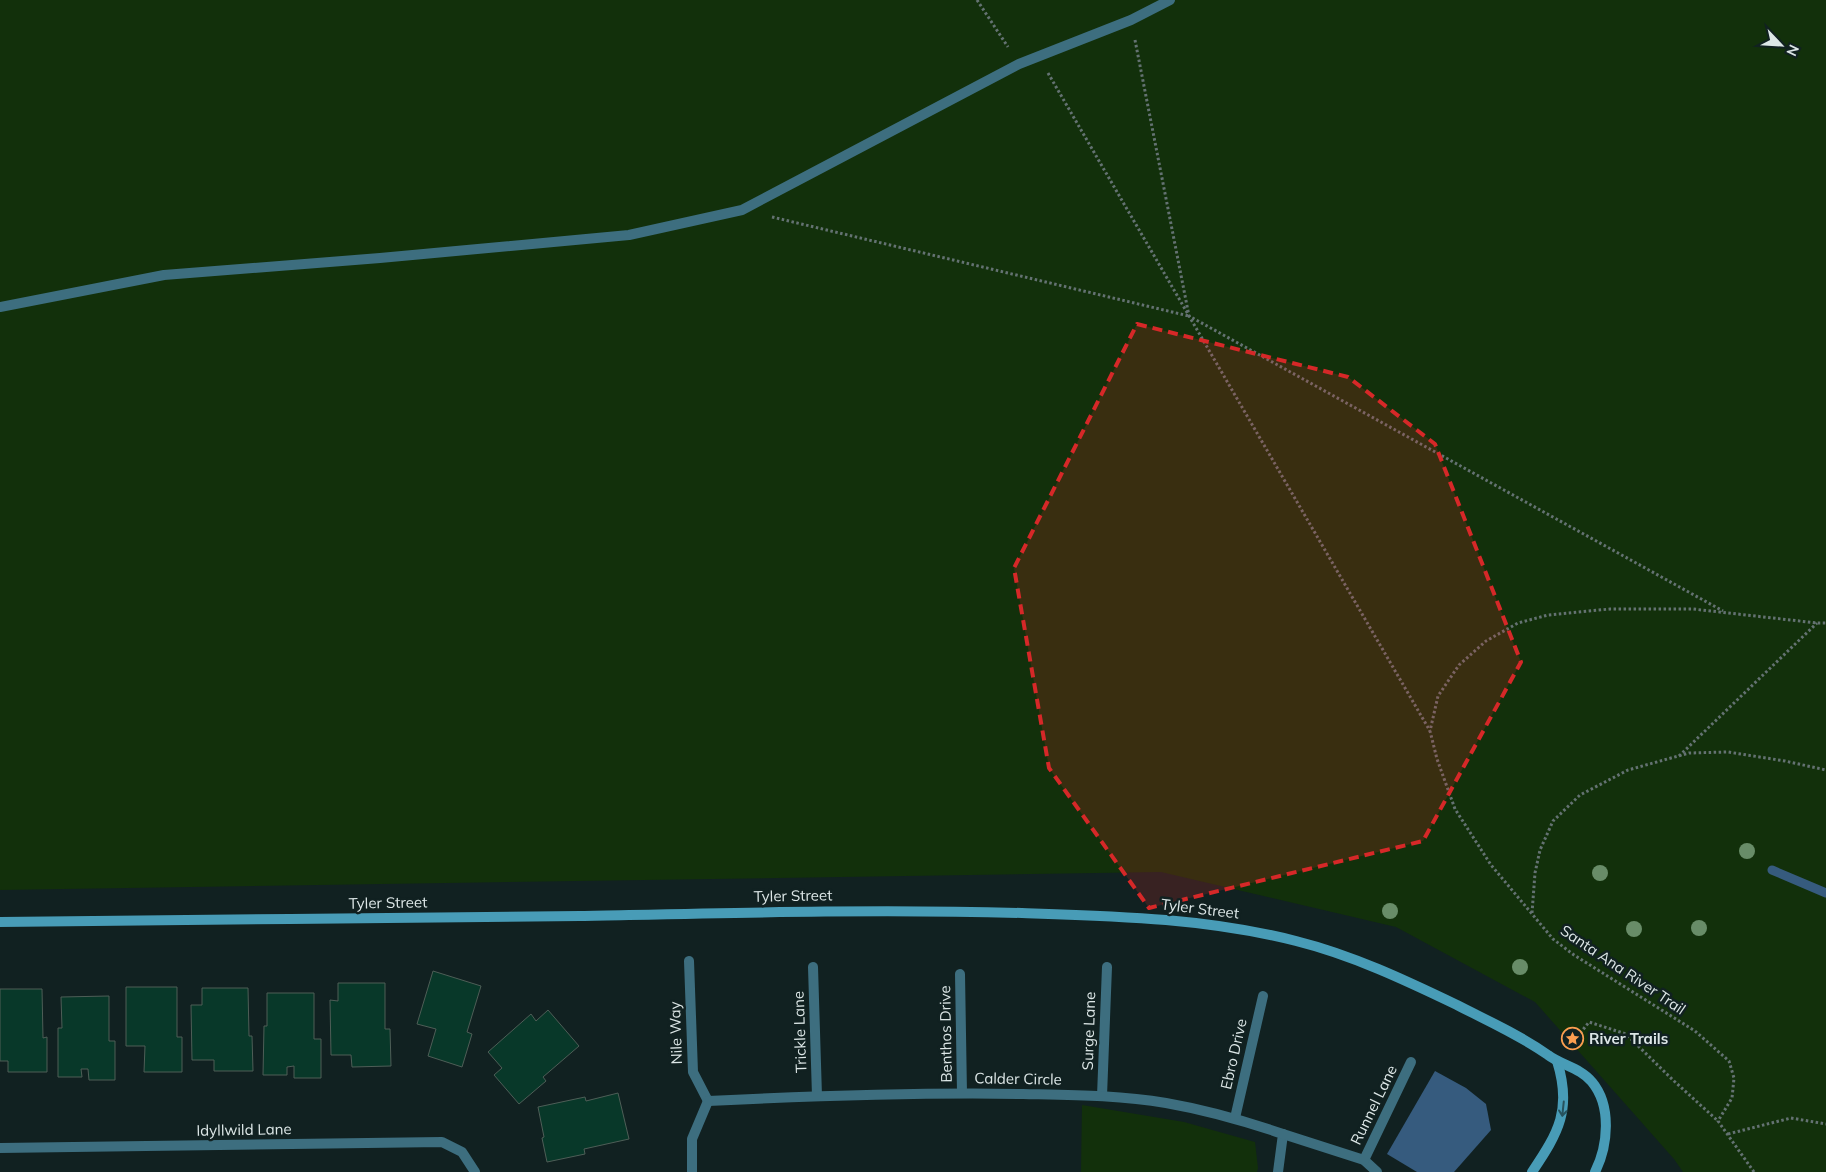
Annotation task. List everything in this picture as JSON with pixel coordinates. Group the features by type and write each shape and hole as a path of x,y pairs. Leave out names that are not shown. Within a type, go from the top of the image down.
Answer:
{"main road":[{"name":"Tyler Street","path":"0,922 581,916 825,911 988,912 1177,920 1246,930 1300,942 1370,965 1500,1027 1534,1045 1557,1061 1574,1068 1592,1081 1602,1101 1606,1119 1606,1143 1595,1172"},
{"path":"1532,1172 1548,1148 1562,1119 1563,1080 1557,1061"}],"street":[{"path":"0,307 164,275 380,258 629,235 742,210 1019,64 1131,20 1170,0"},
{"name":"Nile Way","path":"689,961 693,1072 708,1101"},
{"name":"Trickle Lane","path":"813,967 817,1096"},
{"name":"Surge Lane","path":"1102,1096 1107,967"},
{"name":"Benthos Drive","path":"960,974 962,1092"},
{"name":"Ebro Drive","path":"1235,1118 1263,996"},
{"name":"Runnel Lane","path":"1364,1160 1410,1062"},
{"name":"Calder Circle","path":"708,1101 962,1092 1102,1096 1166,1103 1235,1118 1364,1160"},
{"path":"692,1172 692,1139 708,1101"},
{"path":"1278,1172 1283,1134"},
{"name":"Idyllwild Lane","path":"0,1148 442,1142 462,1152 476,1172"},
{"path":"1364,1160 1377,1172"}],"path":[{"path":"977,0 1019,64"},
{"path":"1131,20 1189,316"},
{"path":"1038,57 1430,731"},
{"path":"742,210 1189,316 1724,612"},
{"name":"Santa Ana River Trail","path":"1718,1121 1732,1098 1734,1078 1729,1061 1695,1031 1574,955 1553,939 1491,865 1455,809 1437,760 1430,731 1438,696 1459,665 1486,640 1518,624 1548,616 1610,609 1693,609 1826,623"},
{"path":"1679,756 1817,623"},
{"path":"1532,914 1535,873 1540,850 1553,821 1580,795 1628,770 1689,753 1728,752 1826,770"},
{"path":"1557,1061 1589,1022 1626,1034 1718,1121 1754,1172"},
{"path":"1728,1134 1791,1118 1826,1124"}],"highlighted area":[{"path":"1137,324 1348,377 1435,444 1521,662 1423,841 1149,908 1049,768 1014,568"}],"green space":[{"path":"0,0 1826,0 1826,1172 1683,1172 1674,1159 1535,1002 1396,927 1161,872 0,890"},
{"path":"1082,1105 1184,1122 1255,1142 1257,1172 1081,1172"}],"water":[{"path":"1435,1071 1466,1088 1486,1104 1491,1130 1454,1172 1417,1172 1387,1154"}],"building":[{"path":"433,971 481,986 467,1032 472,1034 462,1067 428,1056 436,1029 417,1024"},
{"path":"338,983 385,983 385,1029 390,1029 391,1066 352,1067 351,1055 331,1055 330,1000 338,1001"},
{"path":"126,987 177,987 177,1037 182,1037 182,1072 144,1072 145,1046 126,1046"},
{"path":"202,988 248,988 249,1036 252,1036 253,1071 214,1071 214,1060 192,1060 191,1005 202,1005"},
{"path":"0,989 42,989 43,1038 47,1037 47,1072 8,1072 8,1061 0,1061"},
{"path":"267,993 314,993 314,1039 321,1039 321,1078 294,1078 294,1066 287,1067 287,1075 263,1075 264,1026 267,1026"},
{"path":"109,996 109,1041 115,1041 115,1080 89,1080 88,1069 81,1069 82,1077 58,1077 58,1028 62,1028 61,997"},
{"path":"548,1010 579,1046 543,1077 546,1081 519,1104 494,1075 502,1068 488,1052 531,1014 536,1021"},
{"path":"618,1093 629,1139 584,1149 585,1154 547,1162 538,1107 585,1097 586,1101"}],"waterway":[{"path":"1772,870 1826,893"}],"place":[{"name":"River Trails","path":"1573,1039"}]}
